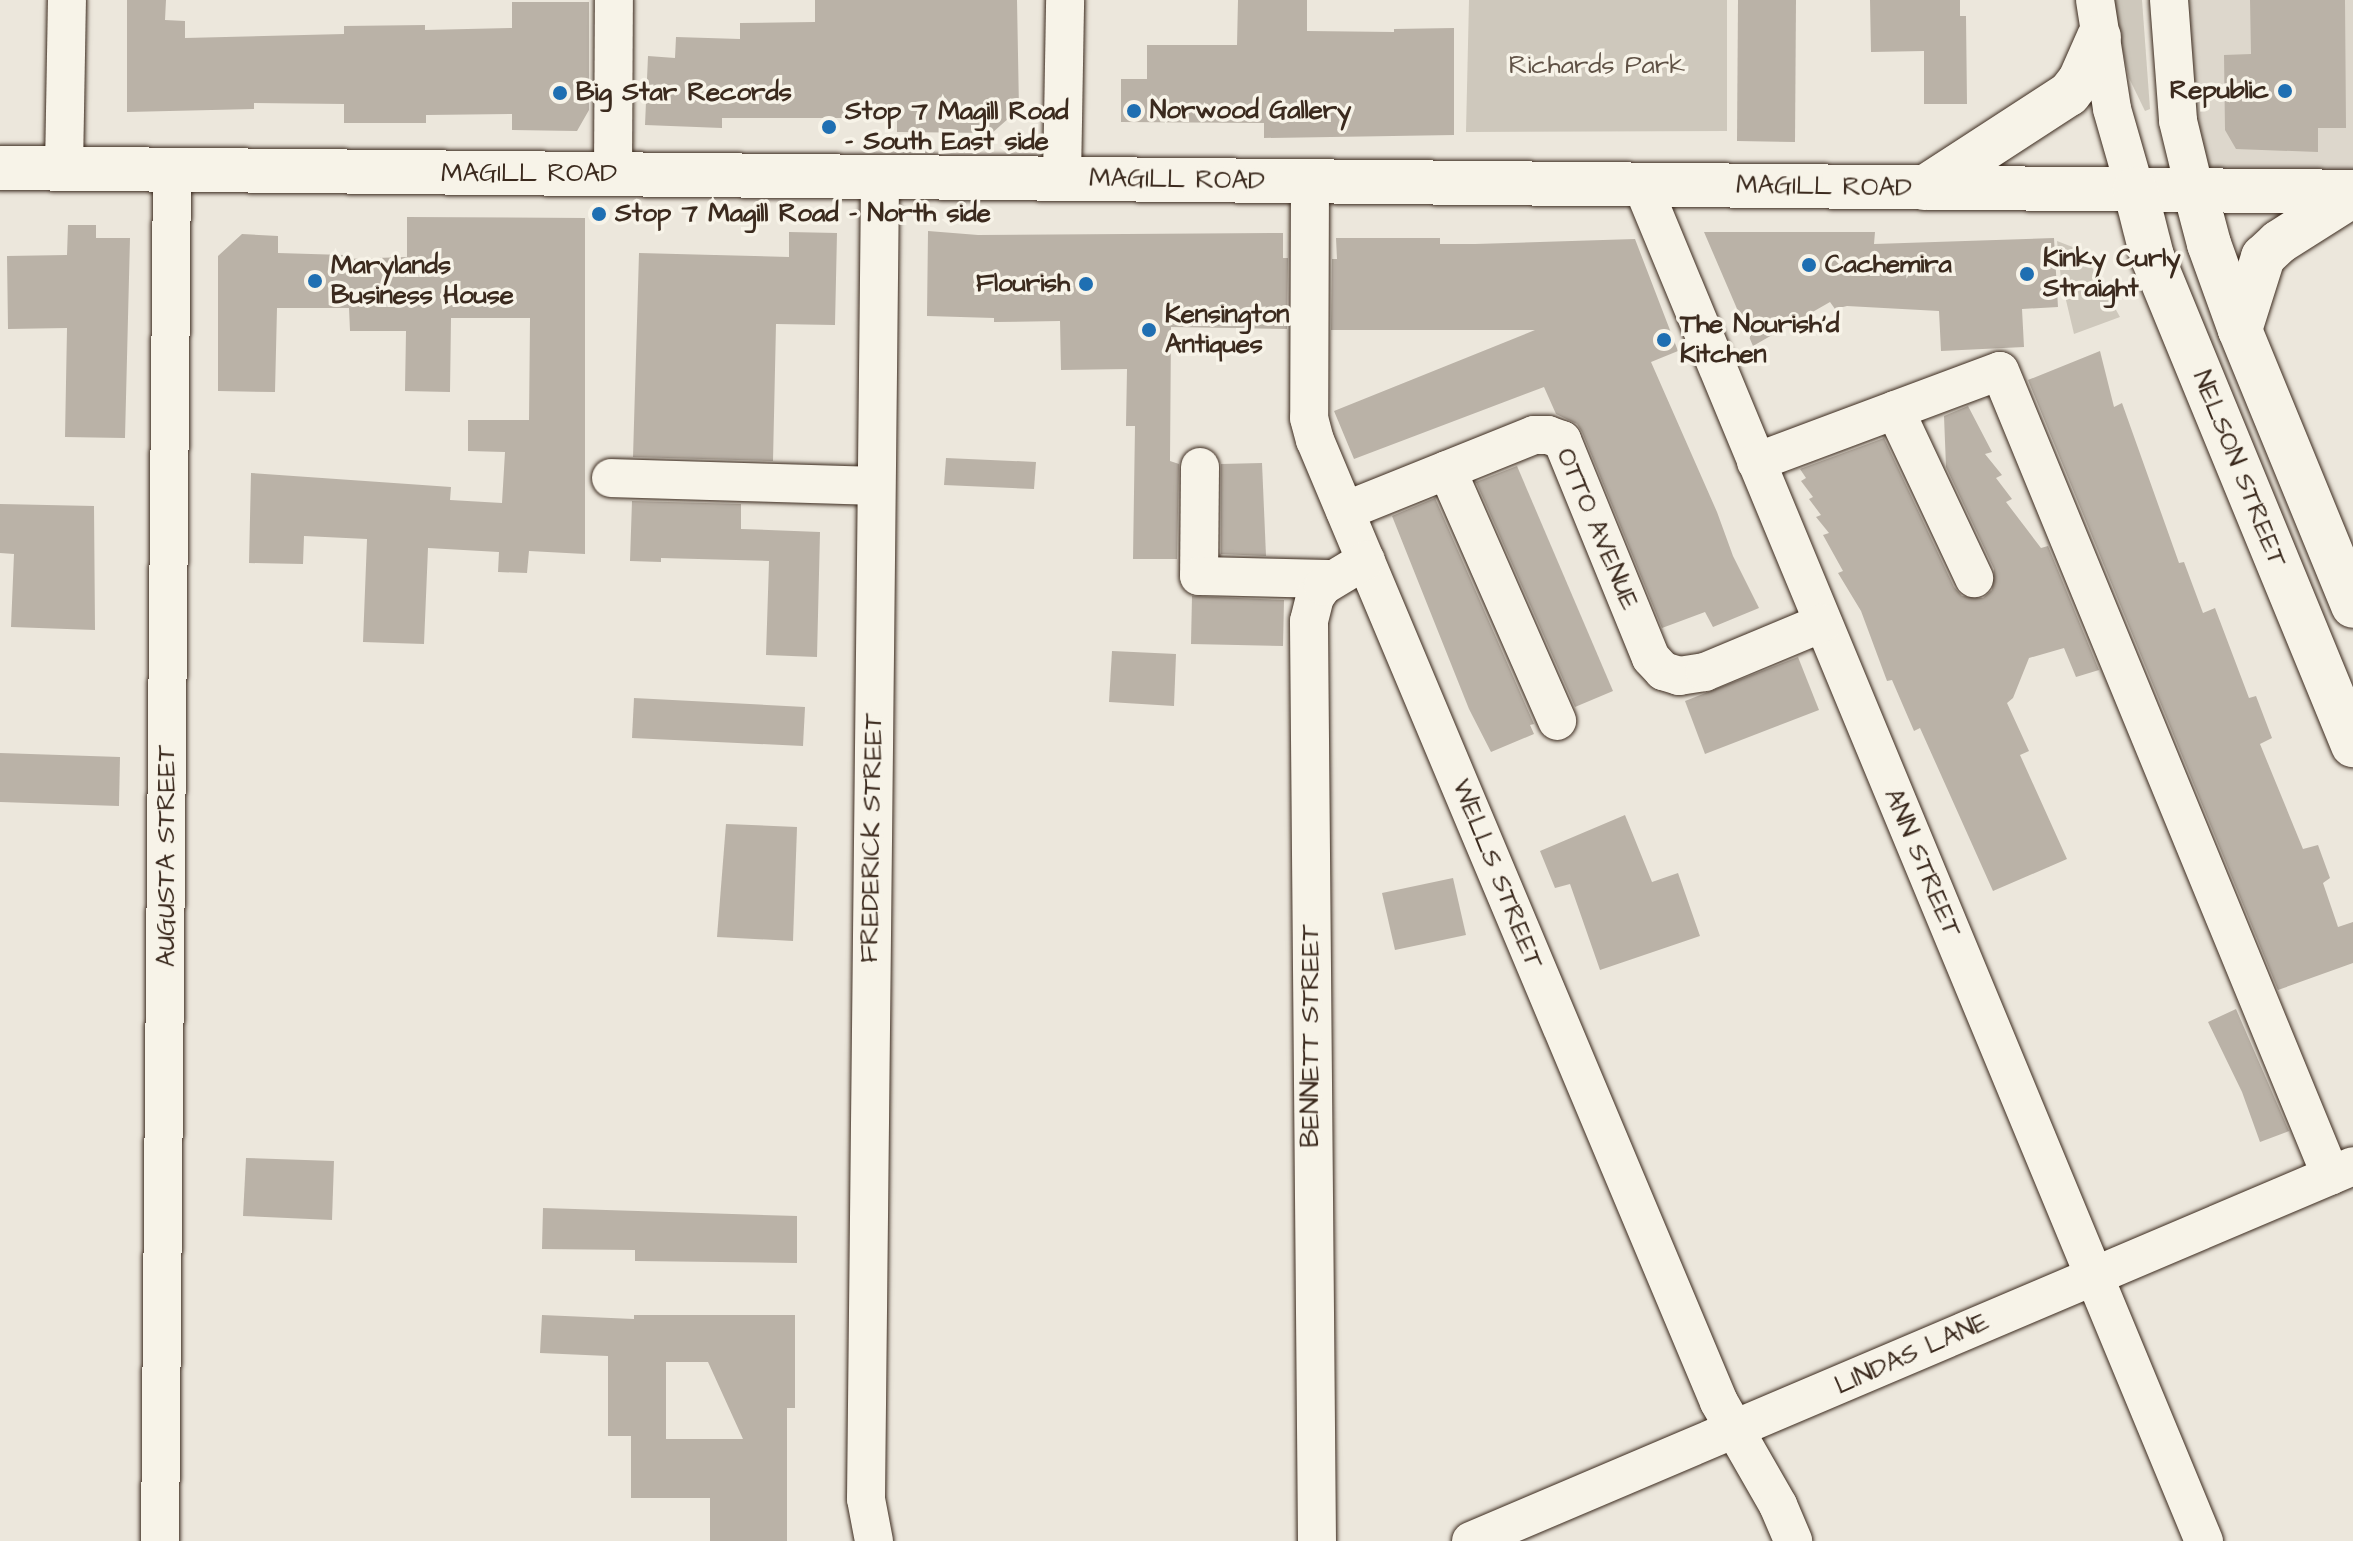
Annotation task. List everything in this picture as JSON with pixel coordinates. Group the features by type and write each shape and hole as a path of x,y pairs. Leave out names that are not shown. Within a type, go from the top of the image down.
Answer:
{"main road":[{"path":"1924,188 2069,94 2080,80 2097,18"},
{"name":"MAGILL ROAD","path":"0,168 2353,193"},
{"name":"NELSON STREET","path":"2135,189 2152,256 2353,745"},
{"name":"NELSON STREET","path":"2195,191 2209,244 2240,330 2353,606"},
{"path":"2240,330 2263,257 2279,242 2353,193"}],"street":[{"path":"64,169 67,0"},
{"path":"613,174 614,0"},
{"path":"1062,179 1065,0"},
{"path":"2169,0 2178,121 2195,191"},
{"path":"2097,18 2114,121 2135,189"},
{"name":"AUGUSTA STREET","path":"160,1541 172,170"},
{"name":"FREDERICK STREET","path":"874,1541 866,1499 880,177"},
{"name":"WELLS STREET","path":"1310,182 1309,418 1588,1095 1719,1402 1778,1505 1793,1541"},
{"name":"ANN STREET","path":"1642,185 2204,1541"},
{"path":"1756,462 2000,371 2342,1171"},
{"path":"1895,410 1974,578"},
{"name":"OTTO AVENUE","path":"1345,511 1534,435 1562,440 1651,658 1663,671 1679,676 1705,672 1822,623"},
{"path":"1200,467 1199,576 1330,579 1366,560"},
{"path":"1447,470 1557,721"},
{"path":"611,478 876,486"},
{"name":"BENNETT STREET","path":"1317,1541 1309,621 1315,597 1330,579"},
{"name":"LINDAS LANE","path":"1471,1541 2342,1171"},
{"name":"FREDERICK STREET","path":"856,1541 866,1499"}],"shaded area":[{"path":"2169,0 2353,0 2353,192 2195,191"}],"green space":[{"name":"Richards Park","path":"1469,0 1727,0 1727,131 1466,132"},
{"path":"2111,0 2142,0 2150,109 2145,111 2129,78"},
{"path":"2057,241 2083,251 2120,317 2074,334 2061,279"}],"building":[{"path":"127,0 166,0 165,20 185,21 185,38 344,34 344,26 425,25 425,30 512,28 512,2 589,2 589,110 577,131 512,130 512,114 426,115 426,123 344,123 344,104 254,103 254,109 127,112"},
{"path":"815,0 1017,0 1019,109 992,133 897,132 897,118 722,118 722,128 645,125 648,56 675,58 676,37 740,39 740,23 815,22"},
{"path":"1238,0 1307,0 1307,31 1394,32 1394,29 1454,28 1454,135 1264,138 1264,123 1121,122 1121,79 1147,79 1147,45 1237,45"},
{"path":"1738,0 1796,0 1795,142 1737,141"},
{"path":"1870,0 1960,0 1960,16 1966,16 1967,104 1924,104 1924,51 1871,52"},
{"name":"Republic","path":"2250,0 2345,0 2346,128 2318,128 2318,152 2236,149 2225,130 2224,55 2251,54"},
{"path":"407,217 585,218 585,554 529,551 527,573 498,572 499,552 428,548 424,644 363,642 367,539 304,536 303,564 249,563 251,473 451,487 450,500 502,503 505,452 468,451 468,420 529,420 530,318 451,318 450,392 405,391 406,331 350,331 349,308 277,308 275,392 218,391 218,256 242,234 278,236 278,253 344,255 344,259 407,257"},
{"path":"68,225 96,225 96,238 130,238 125,438 65,437 67,328 8,329 7,256 67,255"},
{"path":"928,231 978,235 1283,233 1283,258 1288,258 1287,329 1171,327 1170,461 1179,464 1177,559 1133,559 1135,426 1126,426 1127,369 1061,370 1060,321 994,322 994,318 927,316"},
{"path":"789,232 837,233 835,325 776,324 773,461 633,457 639,253 789,257"},
{"path":"1704,232 1875,232 1874,244 2054,238 2058,307 2022,309 2024,347 1941,351 1939,311 1847,306 1835,309 1830,302 1753,346"},
{"path":"1336,238 1440,238 1440,244 1635,239 1678,351 1651,362 1733,556 1759,608 1713,627 1705,612 1662,628 1582,432 1577,424 1556,414 1544,387 1354,459 1334,411 1535,330 1331,330 1332,259 1337,259"},
{"path":"2100,351 2114,407 2122,403 2179,563 2184,562 2203,613 2215,608 2249,698 2256,696 2272,738 2260,744 2303,849 2318,845 2330,878 2323,883 2338,927 2353,922 2353,963 2278,990 2028,380"},
{"path":"1968,406 1992,452 1985,454 2002,475 1996,478 2012,499 2006,502 2041,548 2048,546 2099,670 2076,677 2064,648 2029,658 2013,698 2007,703 2029,751 2020,755 2067,859 1993,891 1920,728 1914,731 1892,680 1887,681 1861,611 1838,573 1843,571 1823,535 1829,533 1816,517 1821,515 1809,499 1813,497 1801,481 1806,478 1800,469 1884,438 1954,587 1962,596 1983,598 1992,590 1994,569 1946,467 1944,416"},
{"path":"946,458 1036,462 1034,489 944,485"},
{"path":"1262,463 1266,556 1221,554 1221,464"},
{"path":"1517,466 1613,691 1575,707 1476,482"},
{"path":"1435,498 1534,724 1530,725 1534,734 1491,752 1469,709 1392,516"},
{"path":"632,501 741,504 741,529 820,532 817,657 766,655 769,561 661,558 661,562 630,561"},
{"path":"0,504 94,506 95,630 11,627 14,554 0,553"},
{"path":"1192,596 1284,600 1283,646 1191,644"},
{"path":"1112,651 1176,654 1174,706 1109,702"},
{"path":"1798,657 1819,710 1705,754 1685,701"},
{"path":"634,698 805,707 803,746 632,738"},
{"path":"0,753 120,757 119,806 0,802"},
{"path":"1625,815 1652,882 1678,873 1700,936 1600,970 1570,884 1555,888 1540,851"},
{"path":"726,824 797,827 793,941 717,937"},
{"path":"1453,878 1466,935 1395,950 1382,893"},
{"path":"2236,1009 2289,1131 2260,1142 2242,1092 2208,1022"},
{"path":"246,1158 334,1161 332,1220 243,1216"},
{"path":"543,1208 797,1216 797,1263 635,1261 635,1250 542,1249"},
{"path":"542,1315 634,1319 634,1315 795,1315 795,1408 787,1408 787,1541 710,1541 710,1498 631,1498 631,1436 608,1436 608,1356 540,1353","holes":["666,1362 708,1362 743,1439 666,1439"]}],"place":[{"name":"Republic","path":"2285,91"},
{"name":"Big Star Records","path":"560,93"},
{"name":"Norwood Gallery","path":"1134,111"},
{"name":"Stop 7 Magill Road - South East side","path":"829,127"},
{"name":"Stop 7 Magill Road - North side","path":"599,214"},
{"name":"Cachemira","path":"1809,265"},
{"name":"Kinky Curly Straight","path":"2027,274"},
{"name":"Marylands Business House","path":"315,281"},
{"name":"Flourish","path":"1086,284"},
{"name":"Kensington Antiques","path":"1149,330"},
{"name":"The Nourish'd Kitchen","path":"1664,340"}]}
